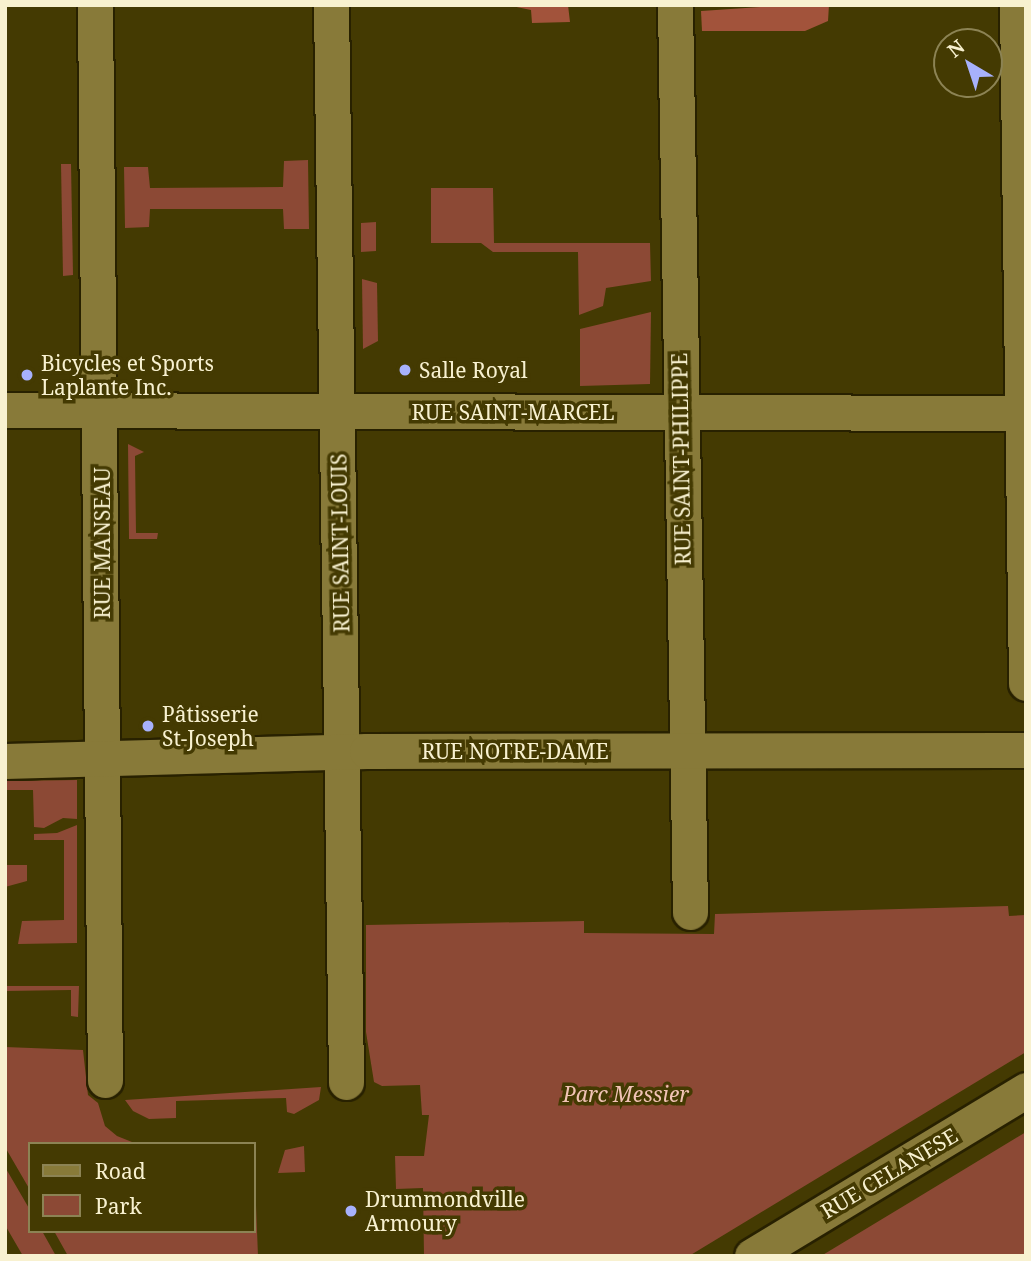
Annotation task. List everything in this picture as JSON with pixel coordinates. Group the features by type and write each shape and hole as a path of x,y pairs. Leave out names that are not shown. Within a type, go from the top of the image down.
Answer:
{"street":[{"name":"RUE MANSEAU","path":"95,5 102,411 105,1080"},
{"name":"RUE SAINT-LOUIS","path":"331,5 344,752 346,1082"},
{"name":"RUE SAINT-PHILIPPE","path":"675,5 690,912"},
{"path":"1017,5 1023,176 1021,413 1026,683"},
{"name":"RUE SAINT-MARCEL","path":"5,410 1021,413"},
{"name":"RUE NOTRE-DAME","path":"5,761 344,752 1026,750"},
{"name":"RUE CELANESE","path":"752,1256 1026,1090"}],"green space":[{"path":"308,160 309,229 284,229 283,209 150,209 149,227 125,228 124,167 148,167 150,188 283,187 284,161"},
{"path":"61,164 71,164 73,275 63,276"},
{"path":"431,188 493,188 494,243 650,243 651,281 606,288 603,306 579,315 578,252 493,252 481,243 431,243"},
{"path":"376,222 376,251 361,252 361,223"},
{"path":"362,279 377,283 378,341 363,349"},
{"path":"651,312 650,384 580,386 580,329"},
{"path":"128,444 144,452 135,456 136,533 158,533 157,539 129,539"},
{"path":"77,780 77,819 63,818 44,828 34,827 33,790 5,790 5,781"},
{"path":"77,825 77,943 18,944 22,921 64,920 64,840 34,840 34,834 57,833"},
{"path":"5,865 27,865 27,881 5,887"},
{"name":"Parc Messier","path":"1008,906 1009,916 1026,915 1026,1052 689,1256 424,1256 423,1188 396,1189 395,1156 424,1156 429,1115 422,1115 420,1085 382,1086 374,1082 366,1032 366,925 584,921 584,933 714,934 715,914"},
{"path":"5,986 79,986 78,1017 71,1016 71,990 5,991"},
{"path":"5,1047 83,1050 88,1095 98,1103 105,1126 117,1136 132,1142 28,1142 28,1187 5,1147"},
{"path":"321,1087 319,1100 294,1114 287,1112 286,1098 176,1101 176,1118 149,1119 133,1111 125,1100"},
{"path":"1026,1132 1026,1256 821,1256 912,1201"},
{"path":"304,1146 305,1172 278,1173 285,1150"},
{"path":"5,1167 28,1207 28,1233 43,1233 56,1256 23,1256 5,1225"},
{"path":"256,1205 258,1256 68,1256 55,1233 256,1233"}],"shaded area":[{"path":"507,5 568,5 570,22 532,23 531,10"},
{"path":"829,5 828,21 805,31 702,31 701,11"}],"place":[{"name":"Salle Royal","path":"405,370"},
{"name":"Bicycles et Sports Laplante Inc.","path":"27,375"},
{"name":"Pâtisserie St-Joseph","path":"148,726"},
{"name":"Drummondville Armoury","path":"351,1211"}]}
